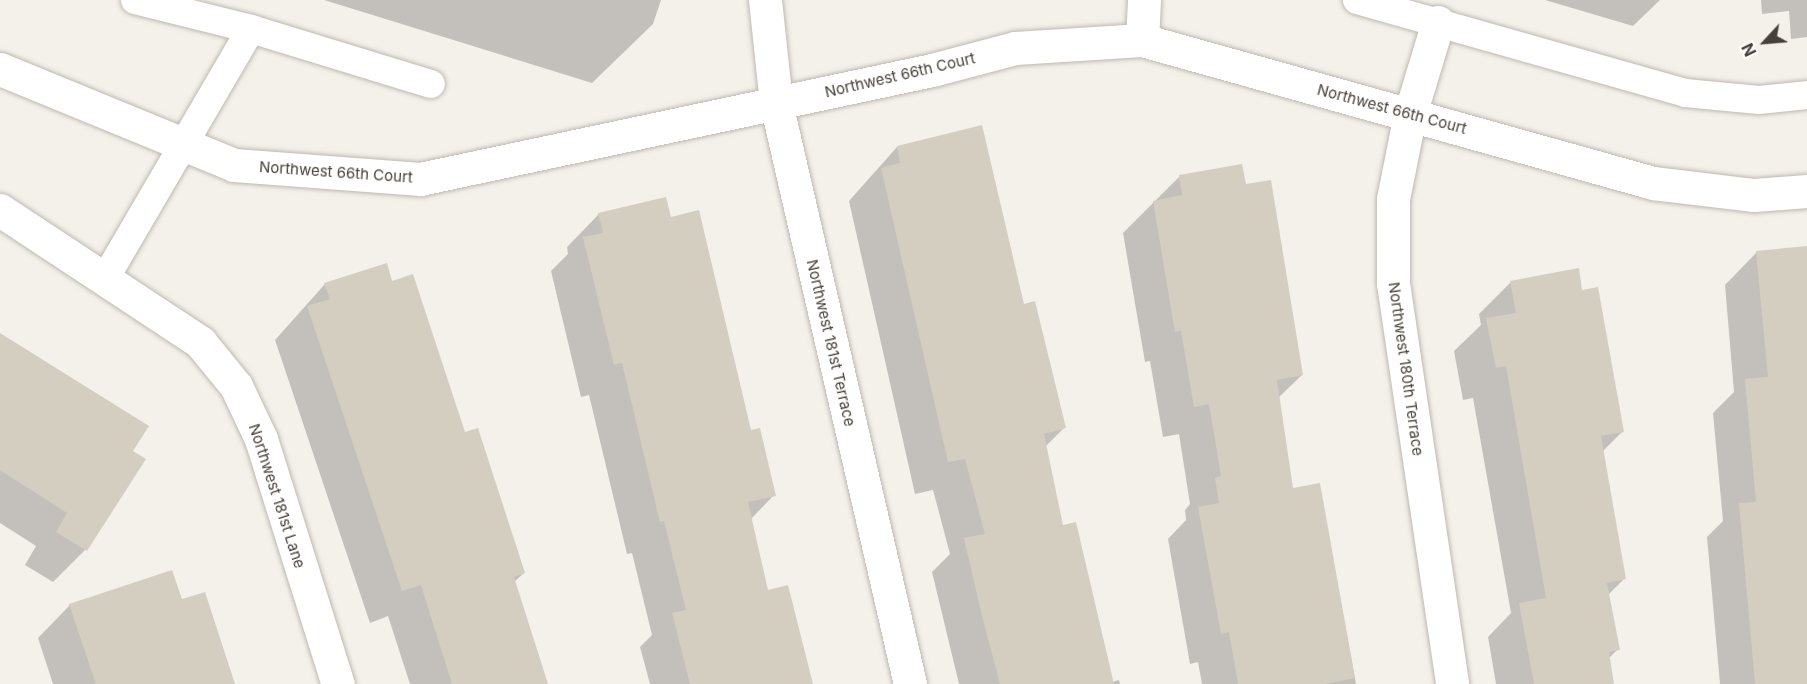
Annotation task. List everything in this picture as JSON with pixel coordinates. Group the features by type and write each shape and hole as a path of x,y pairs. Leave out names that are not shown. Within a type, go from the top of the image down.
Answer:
{"street":[{"name":"Northwest 181st Terrace","path":"765,0 776,103 910,684"},
{"path":"1142,40 1144,0"},
{"name":"Northwest 180th Terrace","path":"1438,22 1410,114 1393,199 1393,283 1452,684"},
{"name":"Northwest 66th Court","path":"0,69 234,165 420,179 776,103 1015,48 1142,40 1653,183 1754,195 1807,191"},
{"name":"Northwest 181st Lane","path":"0,210 106,277 200,342 236,386 261,439 338,684"}],"lane":[{"path":"135,0 251,29 430,84"},
{"path":"1357,0 1685,93 1758,100 1807,95"},
{"path":"106,277 181,145 251,29"}],"building":[{"path":"982,125 1024,304 1035,301 1066,428 1044,434 1063,525 1076,522 1114,684 1000,684 982,616 964,538 985,534 965,459 948,462 881,168 900,163 897,146"},
{"path":"1242,164 1246,184 1271,180 1303,375 1277,380 1293,488 1320,483 1355,678 1325,684 1238,684 1229,632 1221,634 1198,507 1219,503 1215,478 1221,476 1209,404 1194,407 1181,331 1175,332 1153,201 1182,195 1179,175"},
{"path":"666,197 671,217 699,210 751,430 760,428 776,496 748,502 768,590 788,585 813,684 690,684 672,613 686,610 664,521 660,522 622,363 614,365 583,237 603,233 598,213"},
{"path":"1807,246 1807,684 1755,684 1739,503 1756,502 1745,379 1768,377 1756,251"},
{"path":"387,263 392,281 413,274 465,432 478,428 525,573 514,577 548,684 452,684 421,585 402,591 307,306 330,299 324,283"},
{"path":"1579,268 1582,290 1598,287 1624,432 1601,436 1626,579 1607,583 1620,650 1609,652 1614,684 1534,684 1519,603 1546,598 1506,366 1496,368 1486,318 1516,313 1510,281"},
{"path":"0,333 149,426 133,451 146,459 87,551 56,532 67,513 0,470"},
{"path":"172,570 182,599 205,592 235,684 96,684 69,604"}]}
